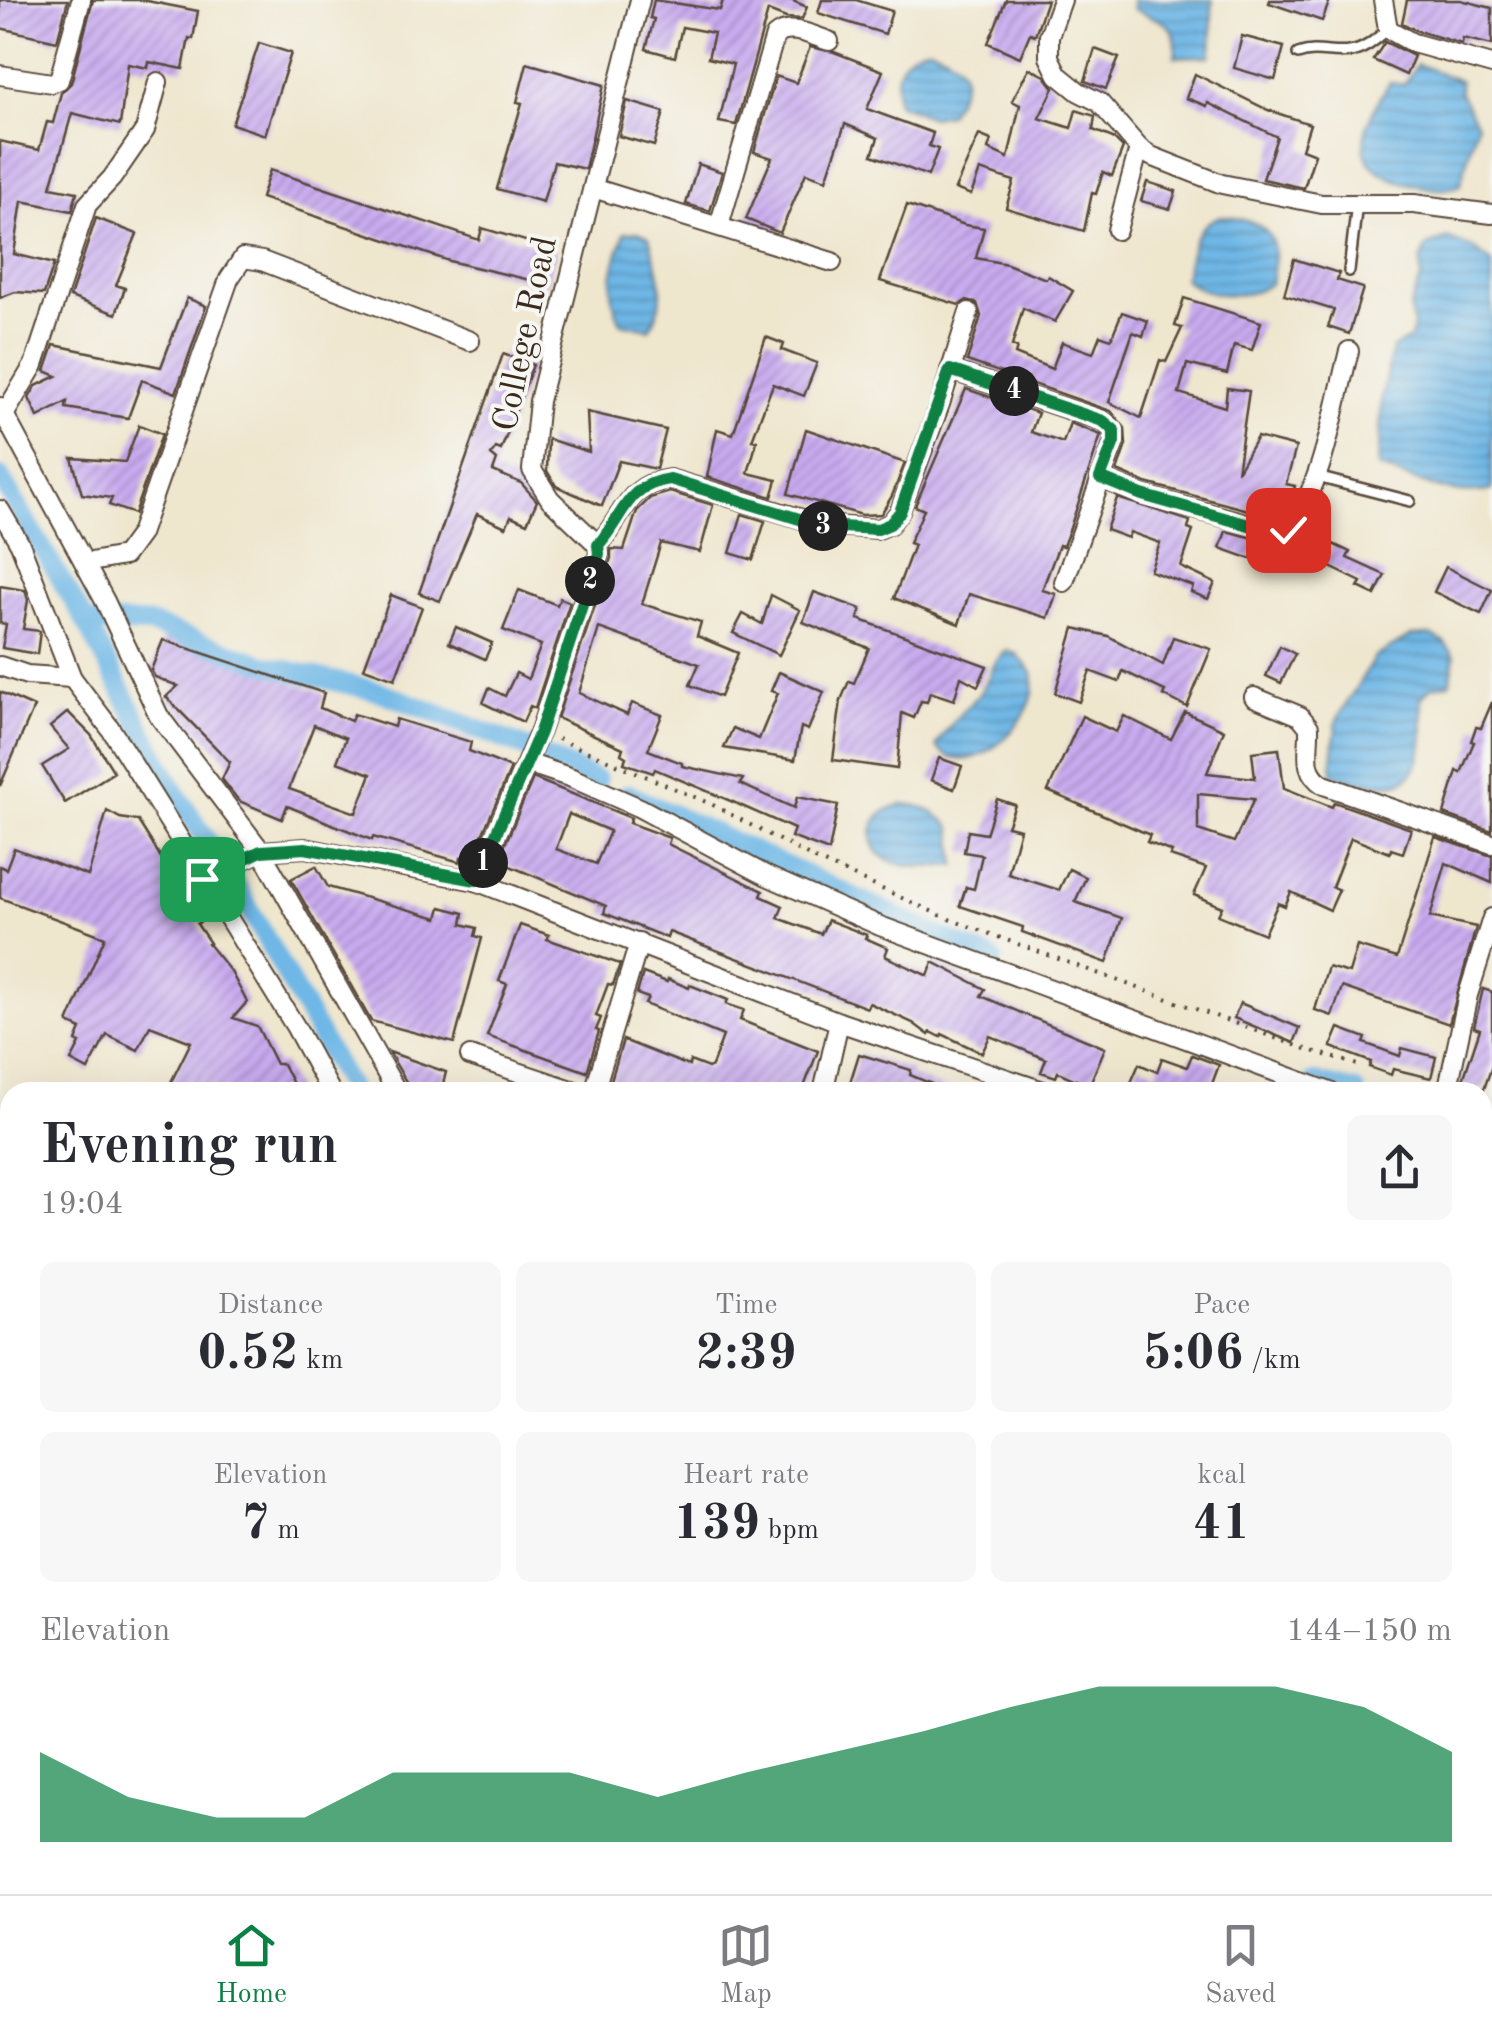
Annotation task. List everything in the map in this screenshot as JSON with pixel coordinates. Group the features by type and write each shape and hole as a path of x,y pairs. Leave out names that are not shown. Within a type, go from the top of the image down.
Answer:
{"street":[{"path":"0,75 52,83 59,80 80,0"},
{"name":"College Road","path":"598,545 550,499 532,470 539,400 640,0"},
{"path":"1062,0 1049,36 1049,57 1058,75 1099,102 1139,148 1222,184 1322,204 1414,204 1492,214"},
{"path":"1383,0 1388,30 1412,43 1492,65"},
{"path":"720,226 775,36 780,30 789,30 829,41"},
{"path":"158,82 145,130 87,206 34,365 2,411 86,563 159,716 256,854 391,1082"},
{"path":"1117,230 1139,148"},
{"path":"593,188 832,262"},
{"path":"86,563 124,556 140,534 229,279 243,258 262,261 470,342"},
{"path":"476,880 539,733 599,554 598,545 614,527 633,492 648,482 670,479 822,526 862,530 890,524 900,512 969,312"},
{"path":"1100,478 1142,495 1274,532 1288,530 1298,518 1314,476 1348,351"},
{"path":"950,370 1103,421 1114,430 1114,442 1064,582"},
{"path":"0,510 20,544 72,678 110,728 205,878 326,1082"},
{"path":"0,666 26,675 72,678"},
{"path":"1254,696 1300,716 1309,727 1307,767 1312,778 1492,844"},
{"path":"528,762 640,808 767,876 880,926 1303,1082"},
{"path":"205,878 256,854 305,848 476,880 840,1022 1017,1082"},
{"path":"1450,1082 1483,976 1492,918"},
{"path":"597,1082 639,943"},
{"path":"825,1082 840,1022"},
{"path":"470,1056 548,1082"}],"lane":[{"path":"1298,54 1310,49 1354,51 1388,30"},
{"path":"1349,271 1357,203"},
{"path":"1314,476 1410,501"}],"path":[{"path":"539,733 711,804 844,875 949,919 1300,1048 1361,1066"}],"water":[{"path":"1132,0 1213,0 1210,56 1175,57 1171,29 1133,9"},
{"path":"929,47 953,59 963,73 961,90 948,114 931,117 897,103 896,93 898,74 905,60"},
{"path":"1417,64 1460,81 1460,93 1477,124 1460,185 1454,187 1433,189 1393,179 1377,170 1364,147 1371,117 1390,82 1404,85"},
{"path":"1221,216 1251,222 1268,234 1273,267 1271,283 1262,289 1251,293 1215,293 1184,279 1198,233"},
{"path":"638,232 649,237 661,284 660,306 649,329 621,323 613,300 614,267 625,233"},
{"path":"1447,238 1473,248 1492,263 1492,490 1464,492 1434,487 1378,467 1382,396 1393,348 1411,338 1410,307 1421,279 1421,258 1427,246"},
{"path":"1430,635 1444,642 1455,656 1450,683 1431,687 1421,698 1422,747 1410,776 1382,785 1333,774 1337,719 1375,657 1411,636"},
{"path":"1007,651 1017,654 1032,673 1033,691 1027,710 992,749 963,759 949,756 936,746 981,691"},
{"path":"904,804 931,811 952,828 956,865 908,866 879,853 873,841 873,827 885,811"}],"building":[{"path":"0,0 68,0 57,41 0,28"},
{"path":"93,0 142,0 198,11 193,39 189,38 183,69 149,62 148,68 128,64 120,125 72,113 51,187 77,192 72,211 22,201 14,254 54,264 44,294 15,292 0,298 0,141 39,150 47,122 53,123 61,93 71,83"},
{"path":"654,0 720,10 723,0 791,0 807,7 802,19 768,11 736,125 719,122 733,64 708,58 714,33 682,27 675,57 646,49 654,19 650,18"},
{"path":"822,0 856,0 892,11 885,34 818,13"},
{"path":"1006,0 1047,0 1035,35 1030,33 1020,57 988,43"},
{"path":"1330,0 1322,21 1269,3"},
{"path":"1407,0 1461,0 1492,8 1492,45 1463,38 1462,44 1402,23"},
{"path":"1242,36 1284,47 1275,80 1234,68"},
{"path":"1385,42 1414,56 1406,75 1373,60"},
{"path":"259,43 291,53 265,135 232,124"},
{"path":"810,47 883,71 867,109 933,133 929,146 938,149 928,176 872,155 878,138 845,124 826,180 806,173 780,233 746,219 772,158 754,152 776,76 796,83"},
{"path":"1095,49 1119,58 1106,89 1085,81"},
{"path":"527,63 604,85 585,169 554,162 543,202 497,189 522,103 517,102"},
{"path":"1029,68 1045,76 1054,88 1039,118 1071,128 1076,110 1095,116 1093,130 1113,138 1123,148 1112,176 1103,172 1096,194 1092,193 1084,231 1006,208 1014,181 980,170 971,195 955,189 979,135 991,140 988,149 1008,158 1020,105 1012,101"},
{"path":"1195,74 1268,110 1310,124 1302,149 1315,154 1304,188 1263,179 1277,137 1208,103 1207,106 1186,98"},
{"path":"627,101 664,112 654,146 619,136"},
{"path":"698,164 722,172 710,211 686,204"},
{"path":"270,170 479,240 482,228 556,250 547,284 449,261 261,198"},
{"path":"1147,182 1176,191 1170,209 1141,201"},
{"path":"907,205 984,228 976,258 1007,264 1046,279 1048,276 1073,291 1055,322 1023,308 1012,346 1017,348 1015,354 1052,369 1062,342 1093,353 1100,335 1111,339 1122,312 1148,321 1143,336 1133,332 1109,402 1141,418 1160,360 1166,362 1182,328 1175,326 1184,298 1261,322 1252,350 1234,345 1227,374 1187,364 1179,393 1225,407 1227,388 1249,391 1237,472 1257,437 1296,447 1286,484 1295,486 1291,501 1284,499 1278,518 1146,483 1117,471 1126,445 1125,428 1111,411 967,361 981,316 977,303 967,300 959,305 880,281"},
{"path":"96,218 137,234 116,285 125,288 116,314 70,297"},
{"path":"1294,259 1339,273 1337,280 1363,288 1349,334 1328,327 1334,310 1284,295"},
{"path":"187,298 206,306 176,393 142,380 128,418 66,408 67,402 38,417 29,398 36,386 57,376 45,371 54,345 161,367"},
{"path":"766,337 784,344 782,350 817,363 804,396 773,384 752,440 757,441 748,473 777,480 772,497 707,477 717,429 733,434"},
{"path":"503,354 533,365 501,450 496,448 491,455 497,460 493,471 521,483 537,501 527,523 511,516 506,527 477,514 440,601 419,593"},
{"path":"966,389 1038,413 1031,432 1063,443 1070,423 1101,435 1070,528 1063,546 1059,545 1042,590 1056,594 1048,618 969,594 959,624 894,598 914,545 909,543 924,510 915,506"},
{"path":"587,412 666,430 656,469 619,461 602,506 556,486 547,471 548,439 589,452"},
{"path":"139,425 162,434 134,514 109,505 112,498 82,494 72,458 125,462"},
{"path":"806,429 905,463 881,514 862,515 788,494"},
{"path":"670,492 713,505 700,552 661,543 642,604 701,622 697,636 738,653 720,697 690,685 699,664 599,628 579,693 627,715 632,703 662,715 648,750 682,766 743,779 740,784 794,808 797,797 838,805 829,851 791,837 794,829 733,802 655,769 653,773 624,763 623,748 557,718 611,549 624,550 637,511 650,498"},
{"path":"1117,498 1190,521 1188,529 1193,531 1181,567 1215,583 1208,599 1191,592 1193,586 1150,571 1160,543 1130,532 1128,538 1106,530"},
{"path":"742,514 765,521 753,560 730,553"},
{"path":"1226,531 1258,539 1251,559 1220,548"},
{"path":"1333,544 1350,552 1347,558 1385,575 1375,595 1358,587 1361,582 1324,564"},
{"path":"1446,567 1492,590 1481,614 1434,592"},
{"path":"0,586 25,590 28,600 23,629 40,631 37,654 2,648 6,624 0,623"},
{"path":"519,590 557,605 560,598 570,602 535,708 530,706 523,722 483,703 489,688 505,696 516,673 528,679 541,645 503,630"},
{"path":"814,592 861,609 858,619 987,666 978,686 961,677 954,700 930,692 914,718 902,713 897,769 833,760 841,700 849,681 854,683 869,648 803,622"},
{"path":"391,595 422,607 395,679 364,668"},
{"path":"771,595 800,610 779,655 733,633 743,614 762,624"},
{"path":"456,627 492,643 485,659 449,643"},
{"path":"1074,628 1108,636 1163,665 1173,637 1211,649 1187,707 1163,695 1165,691 1123,671 1119,682 1090,671 1079,702 1055,693"},
{"path":"163,640 324,693 320,708 351,721 354,714 394,727 396,719 471,742 469,751 511,768 471,861 461,857 460,862 373,837 372,840 287,806 282,819 239,801 222,779 230,762 166,697 178,686 155,677 151,670","holes":["314,725 346,738 337,762 371,774 356,813 289,789"]},
{"path":"1280,646 1295,654 1281,683 1266,676"},
{"path":"779,672 824,692 808,730 801,727 795,760 724,748 733,728 759,739 778,693 771,691"},
{"path":"0,692 34,707 0,786"},
{"path":"1492,702 1492,831 1444,814 1457,771 1461,773 1476,727 1481,728"},
{"path":"68,712 91,735 114,772 65,803 42,766 69,749 50,727"},
{"path":"1185,712 1224,730 1207,773 1255,778 1252,752 1279,749 1284,788 1332,807 1334,802 1411,829 1403,853 1391,849 1390,853 1351,838 1332,887 1339,890 1330,910 1291,892 1285,906 1278,903 1264,934 1218,915 1222,907 1194,895 1206,868 1170,856 1172,852 1147,842 1150,835 1048,791 1082,716 1116,732 1124,716 1171,739","holes":["1198,794 1254,799 1234,842 1198,830"]},
{"path":"939,758 962,766 954,789 931,780"},
{"path":"533,778 631,818 629,823 670,838 668,844 763,891 761,896 783,906 778,918 821,934 828,920 867,935 865,938 888,948 885,956 928,976 933,962 985,989 981,996 1105,1048 1091,1082 1080,1082 1058,1072 1056,1077 1041,1072 1046,1059 990,1036 982,1053 942,1034 929,1035 913,1023 869,1003 867,1008 669,932 667,938 604,913 606,906 498,861","holes":["569,814 610,831 596,864 556,849"]},
{"path":"997,799 1015,805 1007,826 1020,829 1008,874 1059,890 1069,869 1086,877 1075,902 1122,918 1107,963 1022,932 1023,927 960,906 966,887 974,889 982,855 964,852 968,831 986,834"},
{"path":"107,811 138,821 201,921 197,924 208,944 231,972 247,1002 233,1018 257,1026 276,1064 283,1064 292,1082 171,1082 191,1042 150,1026 138,1050 107,1035 88,1070 71,1061 80,1043 76,1041 81,1029 68,1023 105,937 0,898 0,866 6,869 14,848 88,876"},
{"path":"1435,837 1492,856 1492,883 1446,863 1430,917 1476,927 1449,1024 1342,987 1332,1016 1315,1010 1328,967 1349,973 1357,946 1397,958"},
{"path":"316,866 328,887 438,918 441,907 464,913 462,924 477,928 475,936 482,938 454,1043 371,1021 291,879"},
{"path":"520,925 549,935 547,939 620,964 596,1016 601,1018 596,1030 599,1031 587,1072 487,1036 507,984 499,981"},
{"path":"643,973 728,1000 726,1004 744,1010 740,1020 818,1051 806,1082 610,1082 623,1040 689,1066 690,1061 708,1068 723,1036 645,1004 648,998 637,994"},
{"path":"1483,989 1492,992 1492,1066 1486,1082 1462,1082 1480,1029 1474,1027"},
{"path":"1240,1003 1300,1028 1294,1043 1234,1018"},
{"path":"1339,1028 1366,1038 1364,1043 1400,1056 1402,1048 1436,1057 1431,1078 1393,1069 1391,1075 1369,1067 1371,1062 1331,1047"},
{"path":"389,1052 446,1072 444,1082 406,1082"},
{"path":"859,1054 911,1070 910,1075 927,1082 850,1082"},
{"path":"1192,1055 1219,1065 1213,1082 1131,1082 1139,1064 1157,1072 1162,1058 1187,1067"}],"waterway":[{"path":"0,477 86,622 172,787 239,890 345,1082"},
{"path":"86,622 150,624 261,664 381,692 597,780"},
{"path":"628,794 993,960"}],"route":[{"path":"202,879 261,851 305,848 476,880 540,732 599,554 598,545 614,527 633,492 648,482 670,479 822,526 878,529 890,524 900,512 950,370 1103,421 1114,430 1114,442 1100,478 1142,495 1274,532 1288,530"}]}
